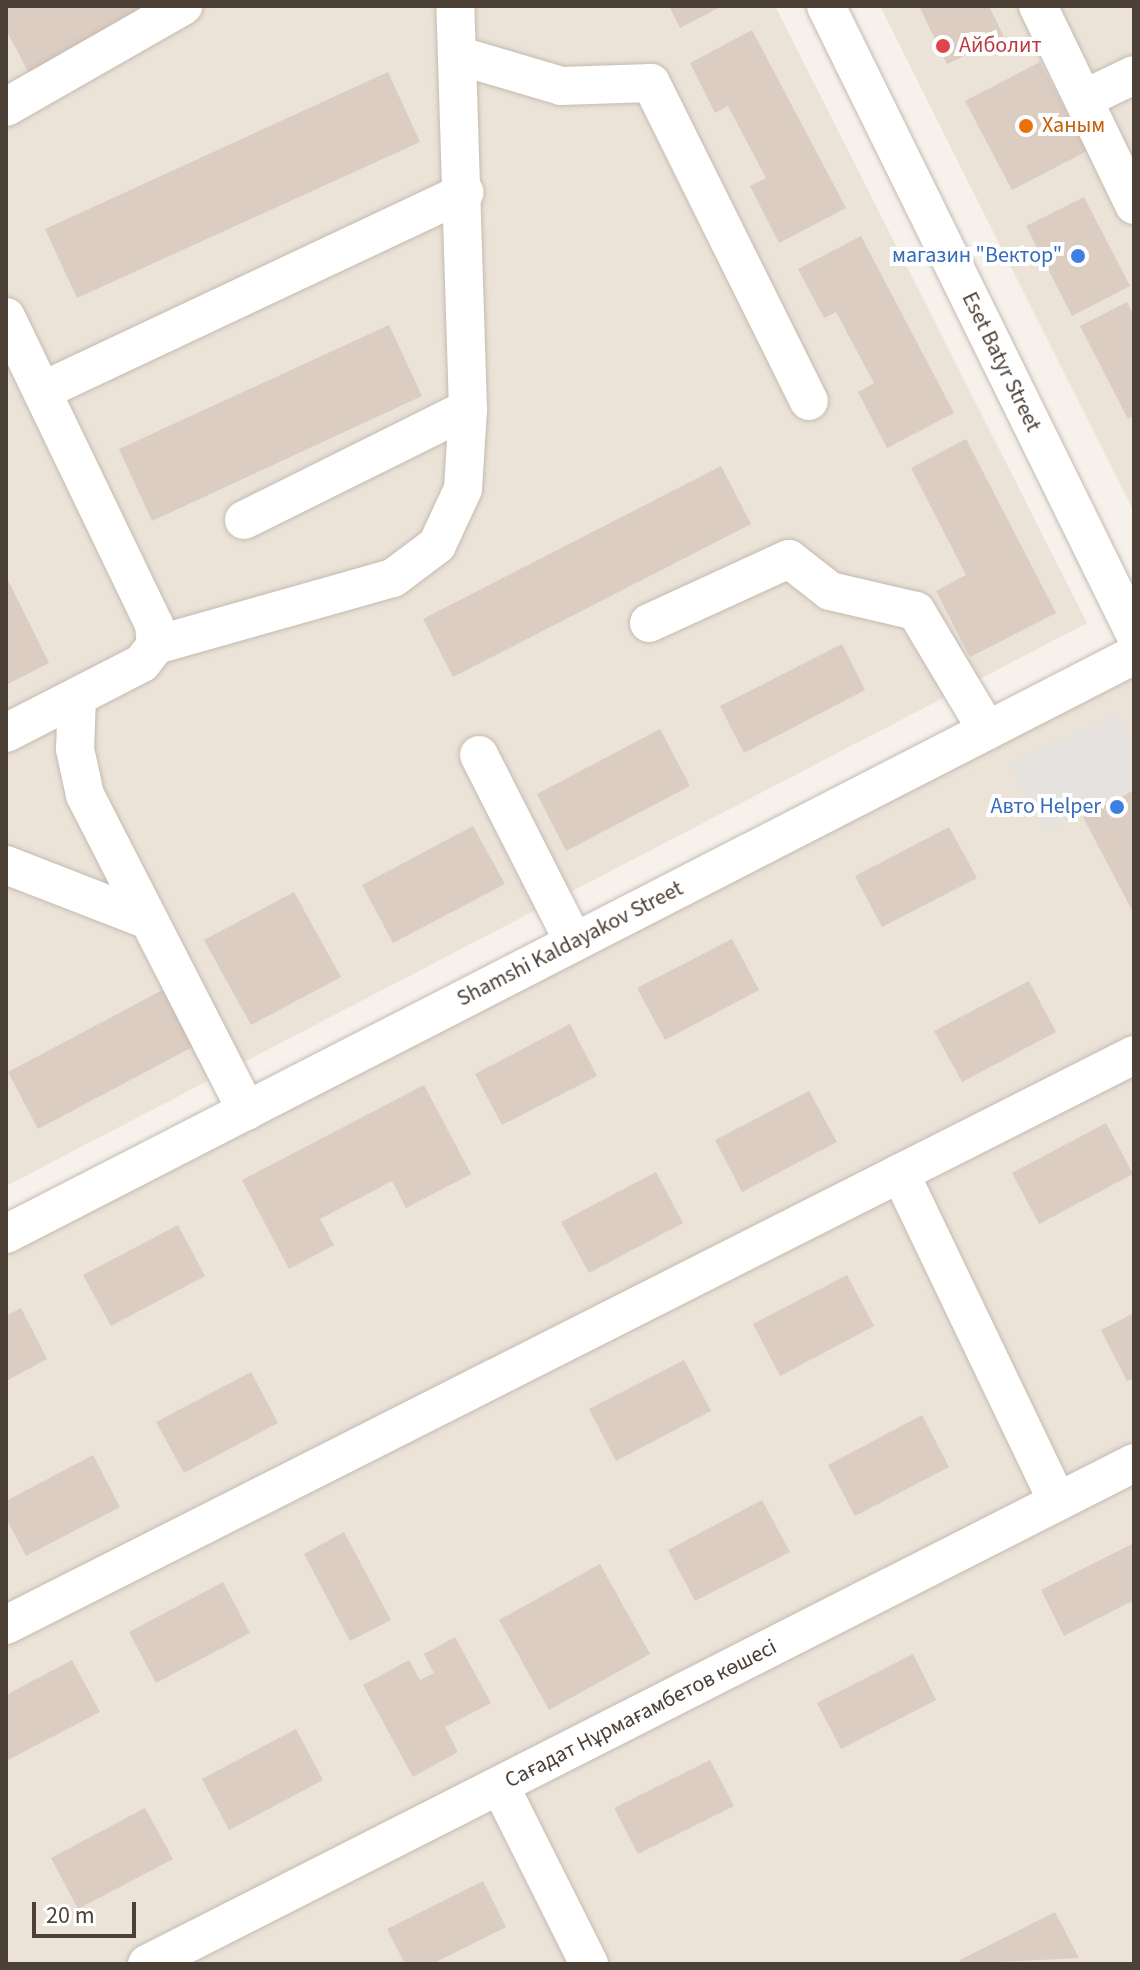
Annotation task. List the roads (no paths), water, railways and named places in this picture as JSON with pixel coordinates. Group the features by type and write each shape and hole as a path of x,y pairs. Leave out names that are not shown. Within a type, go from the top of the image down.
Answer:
{"street":[{"path":"6,107 183,6"},
{"path":"6,733 142,663 156,645 393,578 426,553 463,489 468,409 465,192 455,6"},
{"name":"Eset Batyr Street","path":"826,6 1134,632"},
{"path":"1038,6 1134,205"},
{"path":"460,56 561,86 651,83 809,401"},
{"path":"1084,99 1134,75"},
{"path":"42,391 465,192"},
{"path":"6,317 154,624 156,645"},
{"path":"244,520 468,409"},
{"path":"649,623 789,559 830,591 916,611 987,730"},
{"name":"Shamshi Kaldayakov Street","path":"6,1234 1134,655"},
{"path":"77,698 75,749 85,795 145,919 247,1111"},
{"path":"479,755 574,942"},
{"path":"6,865 145,919"},
{"path":"6,1625 1134,1055"},
{"path":"900,1173 1057,1501"},
{"name":"Сағадат Нұрмағамбетов көшесі","path":"147,1964 1134,1463"},
{"path":"500,1786 589,1964"}],"place":[{"name":"Айболит","path":"943,46"},
{"name":"Ханым","path":"1026,126"},
{"name":"магазин \"Вектор\"","path":"1078,256"},
{"name":"Авто Helper","path":"1117,807"}]}
